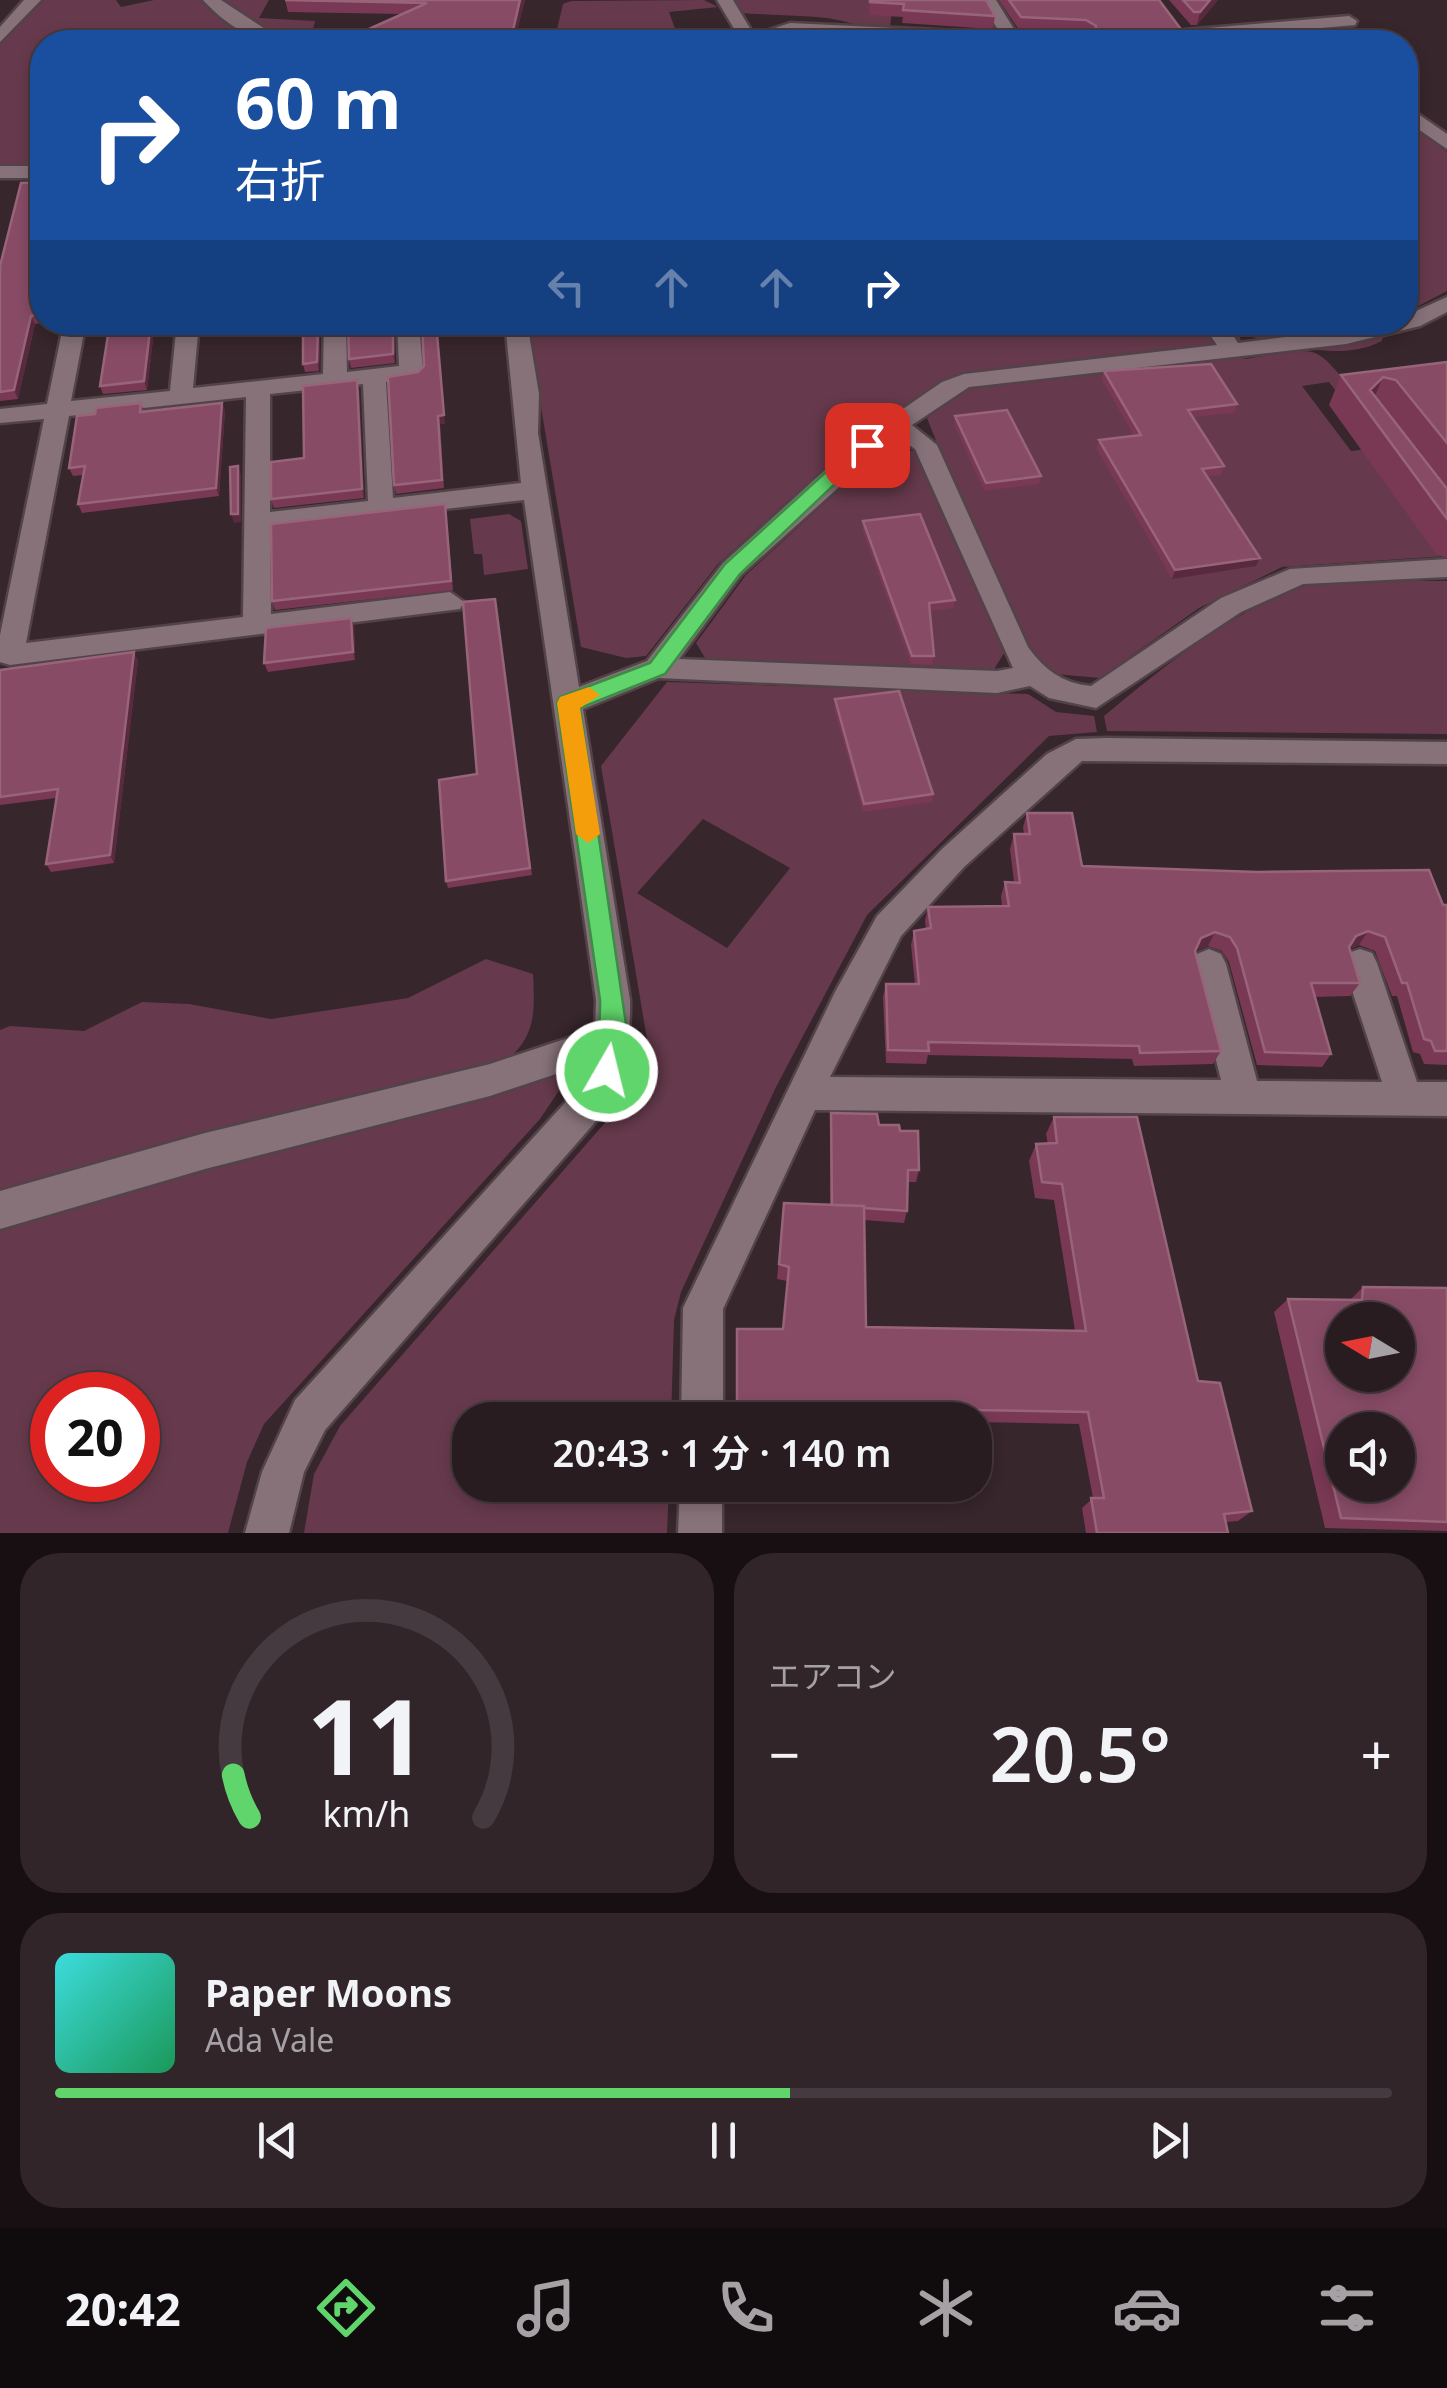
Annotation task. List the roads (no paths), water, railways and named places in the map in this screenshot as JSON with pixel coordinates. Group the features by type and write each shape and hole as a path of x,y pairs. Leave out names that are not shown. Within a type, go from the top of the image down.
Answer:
{"street":[{"path":"0,37 32,0"},
{"path":"211,0 254,30"},
{"path":"725,0 743,30"},
{"path":"988,0 1006,30"},
{"path":"1168,18 1179,30"},
{"path":"1268,30 1349,21"},
{"path":"784,30 827,30"},
{"path":"1418,121 1447,144"},
{"path":"0,172 30,172"},
{"path":"1418,316 1447,304"},
{"path":"72,335 10,655 450,602"},
{"path":"180,396 187,335"},
{"path":"334,335 335,380"},
{"path":"0,416 412,372 409,335"},
{"path":"267,1533 285,1462 310,1415 585,1108 607,1071 615,1038 535,490 517,335"},
{"path":"1221,335 1233,351"},
{"path":"658,668 732,569 867,445 964,381 1340,335"},
{"path":"374,376 381,508"},
{"path":"257,626 258,388"},
{"path":"897,425 925,445 1016,652 1032,675 1056,692 1096,697 1230,604 1299,574 1447,568"},
{"path":"258,522 535,490"},
{"path":"568,703 658,668 996,682 1032,675"},
{"path":"702,1402 703,1308 889,926 953,858 1058,762 1076,750 1447,753"},
{"path":"1360,963 1405,1098"},
{"path":"1209,964 1243,1098"},
{"path":"0,1210 242,1141 490,1080 615,1038"},
{"path":"806,1093 1447,1099"},
{"path":"700,1533 701,1502"}]}
